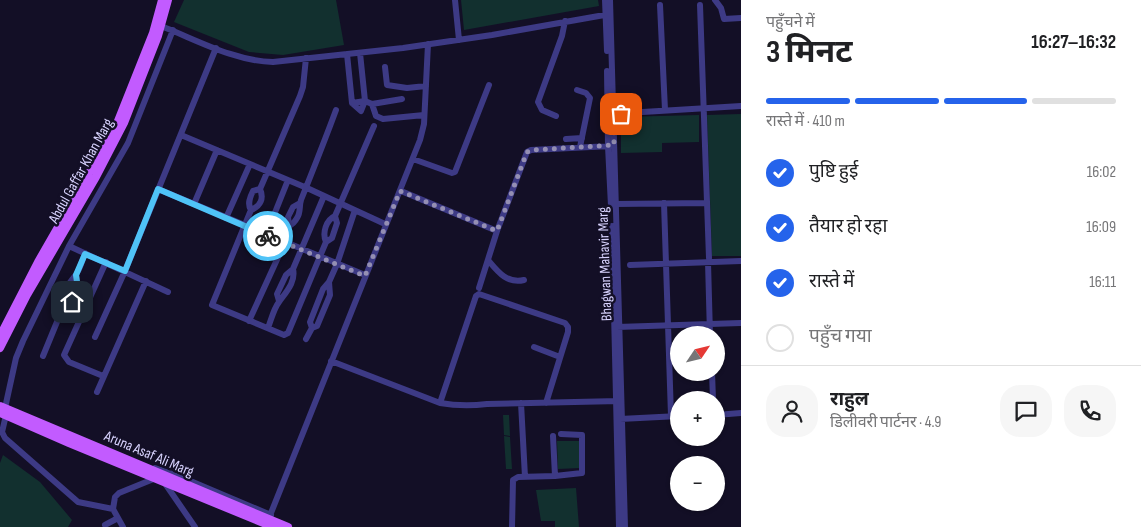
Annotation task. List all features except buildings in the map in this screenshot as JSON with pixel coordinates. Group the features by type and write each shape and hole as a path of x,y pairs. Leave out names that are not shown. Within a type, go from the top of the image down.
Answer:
{"main road":[{"name":"Abdul Gaffar Khan Marg","path":"0,336 38,262 116,126 153,33 162,0"},
{"name":"Abdul Gaffar Khan Marg","path":"0,348 27,295 112,148 132,105 161,26 168,0"},
{"name":"Aruna Asaf Ali Marg","path":"3,410 69,443 269,522 288,527"},
{"name":"Aruna Asaf Ali Marg","path":"3,410 269,522"}],"street":[{"path":"455,0 459,40"},
{"name":"Bhagwan Mahavir Marg","path":"605,0 608,14"},
{"name":"Bhagwan Mahavir Marg","path":"610,0 608,14 612,211 617,327"},
{"path":"715,0 721,8 724,19 741,18"},
{"path":"700,4 710,324"},
{"path":"660,5 664,110"},
{"path":"161,26 216,48 264,62 360,53 459,40 608,14"},
{"path":"556,116 542,110 538,102 562,36 565,22"},
{"path":"113,509 81,504 5,438 2,432 3,410 22,341 69,246 128,143 173,30"},
{"path":"73,434 181,477 269,522 422,133 428,44"},
{"path":"95,338 125,271 216,48"},
{"path":"346,54 352,103 361,111 365,101 360,53"},
{"path":"251,210 257,207 262,196 260,189 300,96 306,58"},
{"path":"385,67 387,85 407,88 426,86"},
{"path":"413,159 452,173 455,172 489,85"},
{"path":"577,90 586,93 590,98 580,147"},
{"path":"365,101 372,104 402,99"},
{"path":"372,104 376,116 383,119 424,115"},
{"path":"611,114 741,106"},
{"path":"249,321 285,242 289,226 295,223 298,216 301,208 300,203 336,110"},
{"path":"260,189 253,190 249,204 251,210 246,226 212,305 284,335 287,334 326,242 332,238 337,223 335,216 374,126"},
{"path":"181,135 268,171 386,224"},
{"path":"566,139 582,138"},
{"path":"479,288 497,231 527,152 532,150 611,146"},
{"name":"Bhagwan Mahavir Marg","path":"611,146 616,204 618,401 622,507 625,527"},
{"path":"194,204 217,150"},
{"path":"226,218 250,164"},
{"path":"266,235 288,180"},
{"path":"158,189 365,276"},
{"path":"400,191 497,231"},
{"path":"268,328 279,301 284,296 292,280 293,269 324,196"},
{"path":"664,203 670,391"},
{"path":"616,204 706,203"},
{"path":"306,338 312,328 310,322 322,289 329,282 337,264 355,210"},
{"path":"69,246 168,292"},
{"path":"59,317 59,304 68,284 76,275 85,254"},
{"path":"488,260 498,273 508,279 516,282 524,280"},
{"path":"630,265 709,260 741,261"},
{"path":"103,376 69,362 64,355 106,262"},
{"path":"43,356 59,317 72,302 77,282 76,275"},
{"path":"97,392 146,281"},
{"path":"440,403 478,294 567,325 568,332 546,403"},
{"path":"617,327 741,323"},
{"path":"534,347 560,357"},
{"path":"331,361 440,403 469,406 618,401"},
{"path":"521,403 525,477"},
{"path":"725,413 741,412"},
{"path":"619,420 670,416"},
{"path":"512,527 512,482 516,478 581,474 582,436 562,434"},
{"path":"553,436 555,476"},
{"path":"123,527 113,509 115,497 119,493 159,479 195,527"},
{"name":"Bhagwan Mahavir Marg","path":"619,527 622,507"},
{"path":"105,525 118,518"}],"green space":[{"path":"184,0 336,0 344,45 283,55 249,52 174,22"},
{"path":"461,0 598,0 599,6 464,30"},
{"path":"741,114 741,256 712,256 707,115"},
{"path":"699,115 699,142 662,143 662,152 621,153 621,117"},
{"path":"503,415 509,415 510,436 504,435"},
{"path":"504,436 510,437 512,469 506,469"},
{"path":"557,441 580,441 580,468 558,469"},
{"path":"3,455 40,482 72,520 68,527 0,527 0,463"},
{"path":"576,488 579,527 555,527 555,521 541,521 536,490"}],"way so far":[{"path":"268,236 365,276 400,191 497,231 527,152 532,150 614,145 614,113 621,114"}],"route":[{"path":"72,302 77,282 76,275 85,254 125,271 158,189 268,236"}]}
